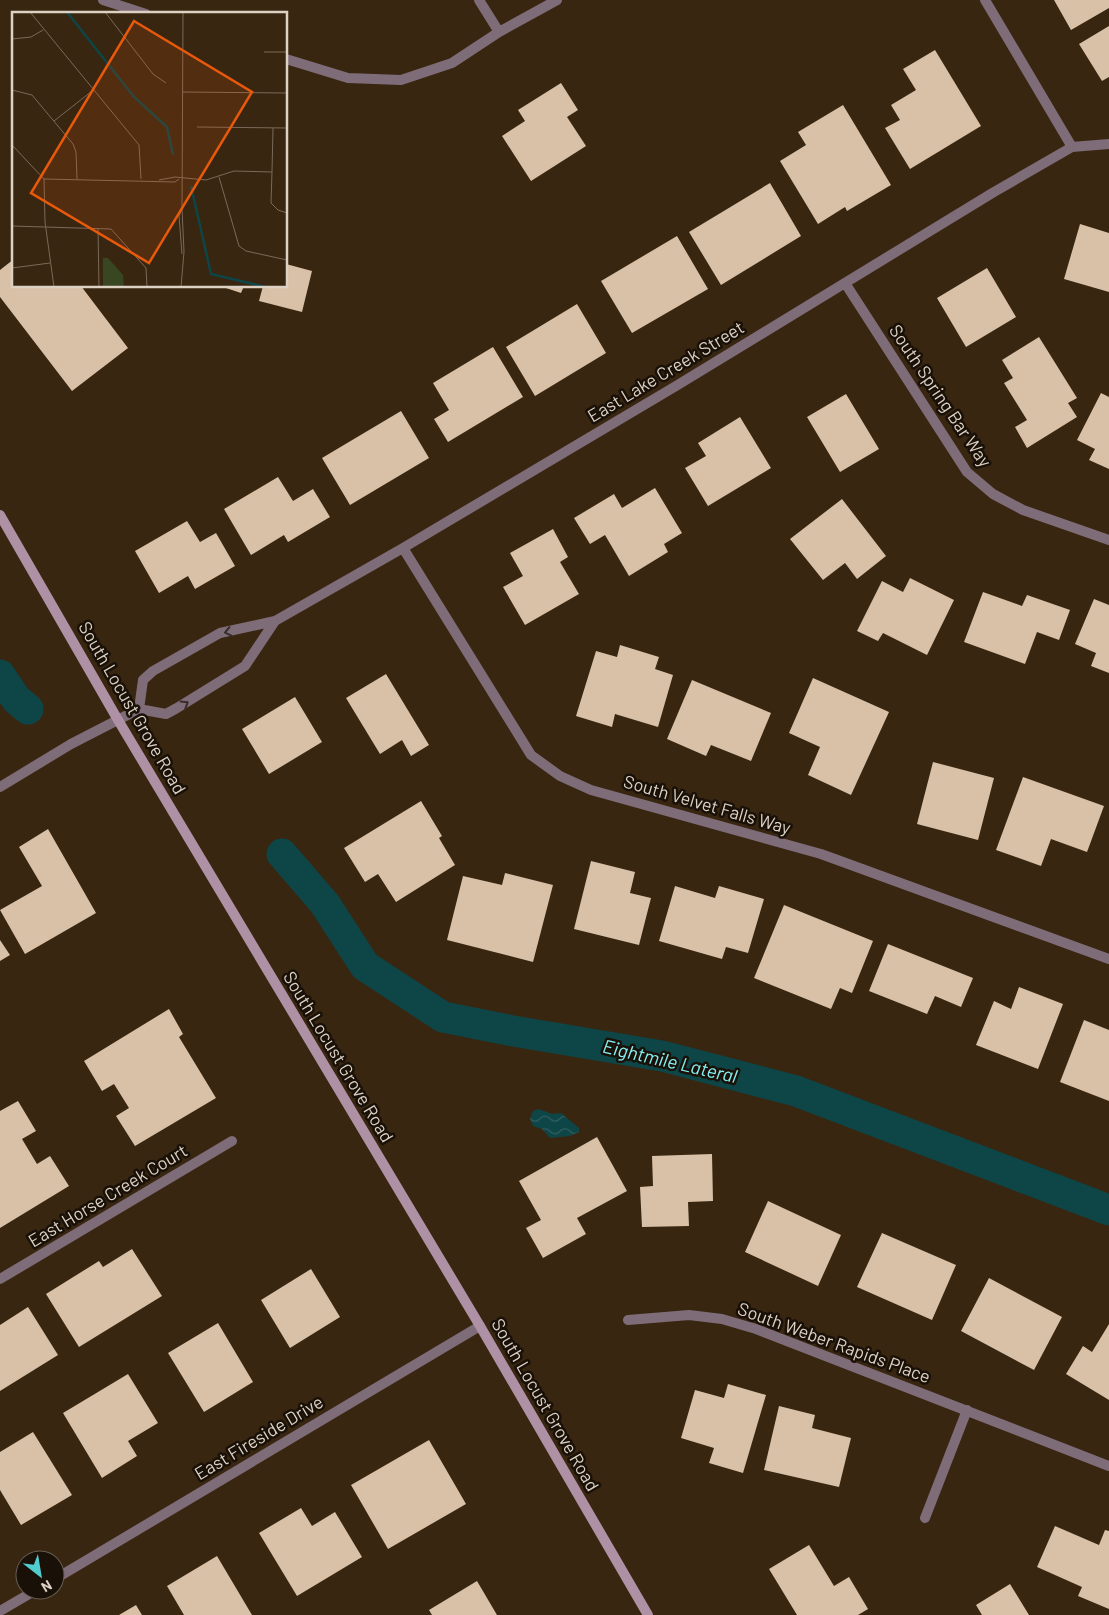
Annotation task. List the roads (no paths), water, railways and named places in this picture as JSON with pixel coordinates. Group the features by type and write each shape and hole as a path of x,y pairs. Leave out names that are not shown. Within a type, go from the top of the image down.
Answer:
{"main road":[{"name":"South Locust Grove Road","path":"0,515 118,720 480,1326 648,1615"}],"street":[{"path":"103,0 140,12"},
{"path":"479,0 499,32"},
{"path":"288,60 348,78 401,80 452,63 499,32 557,0"},
{"path":"985,0 1072,148 1109,144"},
{"name":"East Lake Creek Street","path":"275,621 245,666 166,714 139,708 143,680 153,671 220,633 275,621 404,548 668,391 994,192 1072,148"},
{"name":"South Spring Bar Way","path":"845,283 967,472 993,494 1023,510 1109,540"},
{"name":"South Velvet Falls Way","path":"404,548 531,755 560,776 591,790 821,854 1109,959"},
{"path":"0,787 71,744 139,708"},
{"name":"East Horse Creek Court","path":"0,1279 232,1141"},
{"name":"South Weber Rapids Place","path":"628,1320 689,1315 722,1320 756,1329 1109,1466"},
{"name":"East Fireside Drive","path":"65,1572 480,1326"},
{"path":"925,1518 967,1410"},
{"path":"0,1611 19,1600"}],"water":[{"path":"539,1109 552,1114 561,1113 579,1128 579,1132 570,1136 550,1138 542,1129 533,1126 530,1119 533,1111"}],"waterway":[{"name":"Eightmile Lateral","path":"0,675 16,699 28,709"},
{"name":"Eightmile Lateral","path":"282,854 325,904 365,966 443,1017 513,1031 662,1056 796,1091 1109,1210"}]}
